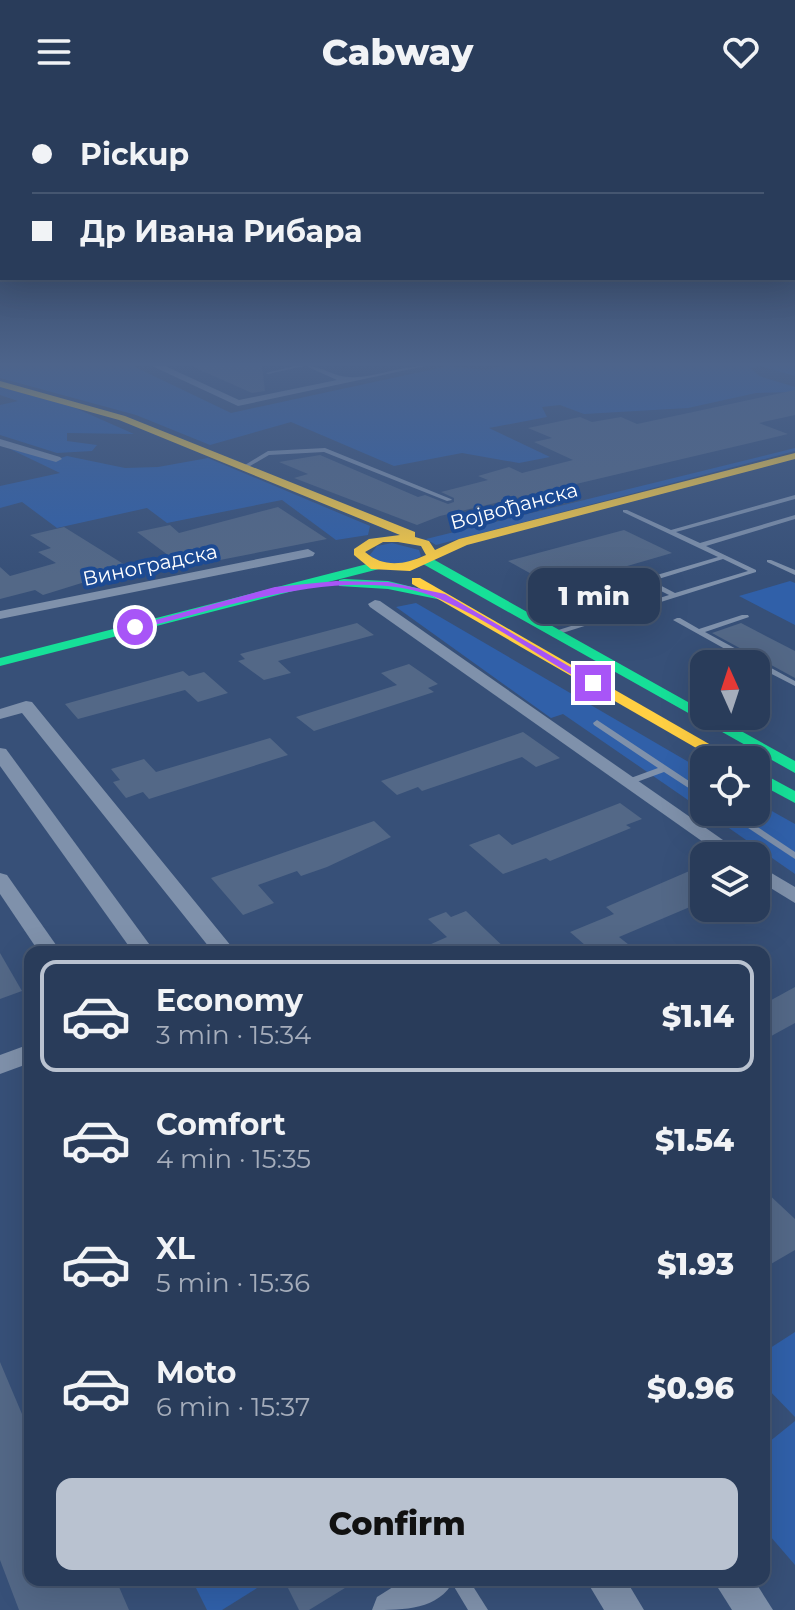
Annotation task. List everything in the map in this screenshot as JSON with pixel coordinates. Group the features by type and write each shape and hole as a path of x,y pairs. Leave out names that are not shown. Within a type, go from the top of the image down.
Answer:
{"main road":[{"path":"165,436 418,538 552,634 795,768"},
{"name":"Војвођанска","path":"418,538 793,455"},
{"name":"Војвођанска","path":"418,538 463,542 793,455"},
{"path":"0,645 358,552 363,545 418,538"},
{"path":"0,662 275,590 381,567 409,567 418,538"},
{"path":"358,552 362,560 442,596 704,746"},
{"path":"275,590 377,583 442,596"},
{"path":"770,783 795,798"}],"street":[{"path":"0,442 56,459"},
{"name":"Виноградска","path":"0,615 308,553"},
{"path":"375,604 716,842"},
{"path":"0,714 26,706 220,946"},
{"path":"0,753 140,946"},
{"path":"0,879 46,946"},
{"path":"770,880 795,897"},
{"path":"0,1065 24,1055"},
{"path":"390,1610 427,1586"},
{"path":"608,1586 626,1610"},
{"path":"736,1586 755,1610"}],"lane":[{"path":"243,468 274,452 325,450 449,500"},
{"path":"670,532 795,497"},
{"path":"552,634 754,571 625,511"},
{"path":"699,546 795,517"},
{"path":"551,609 724,557"},
{"path":"769,561 795,573"},
{"path":"785,568 795,565"},
{"path":"645,580 674,595"},
{"path":"698,632 745,617"},
{"path":"677,620 795,684"},
{"path":"597,723 690,786"},
{"path":"631,781 665,769"},
{"path":"750,826 795,856"},
{"path":"463,1586 479,1610"}],"shaded area":[{"path":"4,436 67,436 67,441 97,445 92,451 57,453"},
{"path":"188,436 241,436 210,445"},
{"path":"324,436 506,436 550,457 519,463 462,453 394,466"},
{"path":"795,448 795,451 436,545 426,539"},
{"path":"10,449 54,460 67,456 125,468 158,467 208,458 370,526 368,535 336,540 282,500 167,523 147,508 57,528 22,502 0,508 0,486 60,473"},
{"path":"392,543 419,550 421,556 395,564 369,556 377,546"},
{"path":"790,581 795,583 795,625 739,596"},
{"path":"416,603 690,763 690,801 563,714 551,718 396,607"},
{"path":"770,810 795,824 795,874 770,857 770,842 749,842 726,826 770,826"},
{"path":"795,1332 795,1417 770,1391 770,1348"},
{"path":"795,1421 795,1565 770,1536 770,1441"},
{"path":"195,1586 257,1588 222,1610 207,1610"}],"building":[{"path":"548,436 778,436 440,516 417,525 294,478 308,474 279,462 320,455 418,497 425,495 448,504 454,502 454,498 441,492 488,480 478,476 509,467 522,473 573,460 534,442 552,438"},
{"path":"278,507 327,539 184,567 137,532 170,525 179,533"},
{"path":"64,527 130,568 43,595 35,590 0,599 0,567 10,576 56,563 38,552 51,548 30,535"},
{"path":"624,530 672,553 555,587 508,561"},
{"path":"357,623 374,635 278,661 291,673 264,680 238,661 245,659 240,654"},
{"path":"741,623 795,651 795,678 770,664 770,650 743,650 712,633"},
{"path":"409,664 438,684 428,688 434,692 314,731 296,717 397,685 381,673"},
{"path":"183,671 189,676 204,672 228,693 198,702 185,690 78,719 65,704"},
{"path":"523,732 560,758 536,767 522,757 422,791 418,787 397,795 381,781"},
{"path":"270,738 288,755 149,799 143,792 126,798 113,782 120,780 111,769 144,759 156,772"},
{"path":"620,803 642,819 626,825 631,828 550,861 546,858 503,874 469,845 499,834 512,845"},
{"path":"374,821 391,837 327,867 301,876 297,871 258,885 274,903 243,915 211,878"},
{"path":"690,871 690,907 619,937 630,946 586,946 570,932 614,914 606,907"},
{"path":"466,911 503,946 427,946 447,937 428,919 446,912 451,917"},
{"path":"0,953 22,991 0,999"},
{"path":"795,987 795,1023 770,1037 770,1001"},
{"path":"770,1196 795,1219 795,1250 770,1265"},
{"path":"0,1362 24,1419 24,1586 119,1586 129,1610 19,1610 0,1560"},
{"path":"287,1586 348,1586 309,1610 299,1610"}],"traffic: fast":[{"path":"427,561 795,768"},
{"path":"0,662 375,566"},
{"path":"344,583 388,585 442,596"},
{"path":"770,783 795,798"}],"traffic: slow":[{"path":"167,436 411,535"},
{"path":"432,555 425,544 398,538 381,539 358,552 375,566 410,567 463,542 795,456"},
{"path":"416,581 705,746"}],"route":[{"path":"135,627 275,590 336,584 388,585 442,596 593,683"}]}
